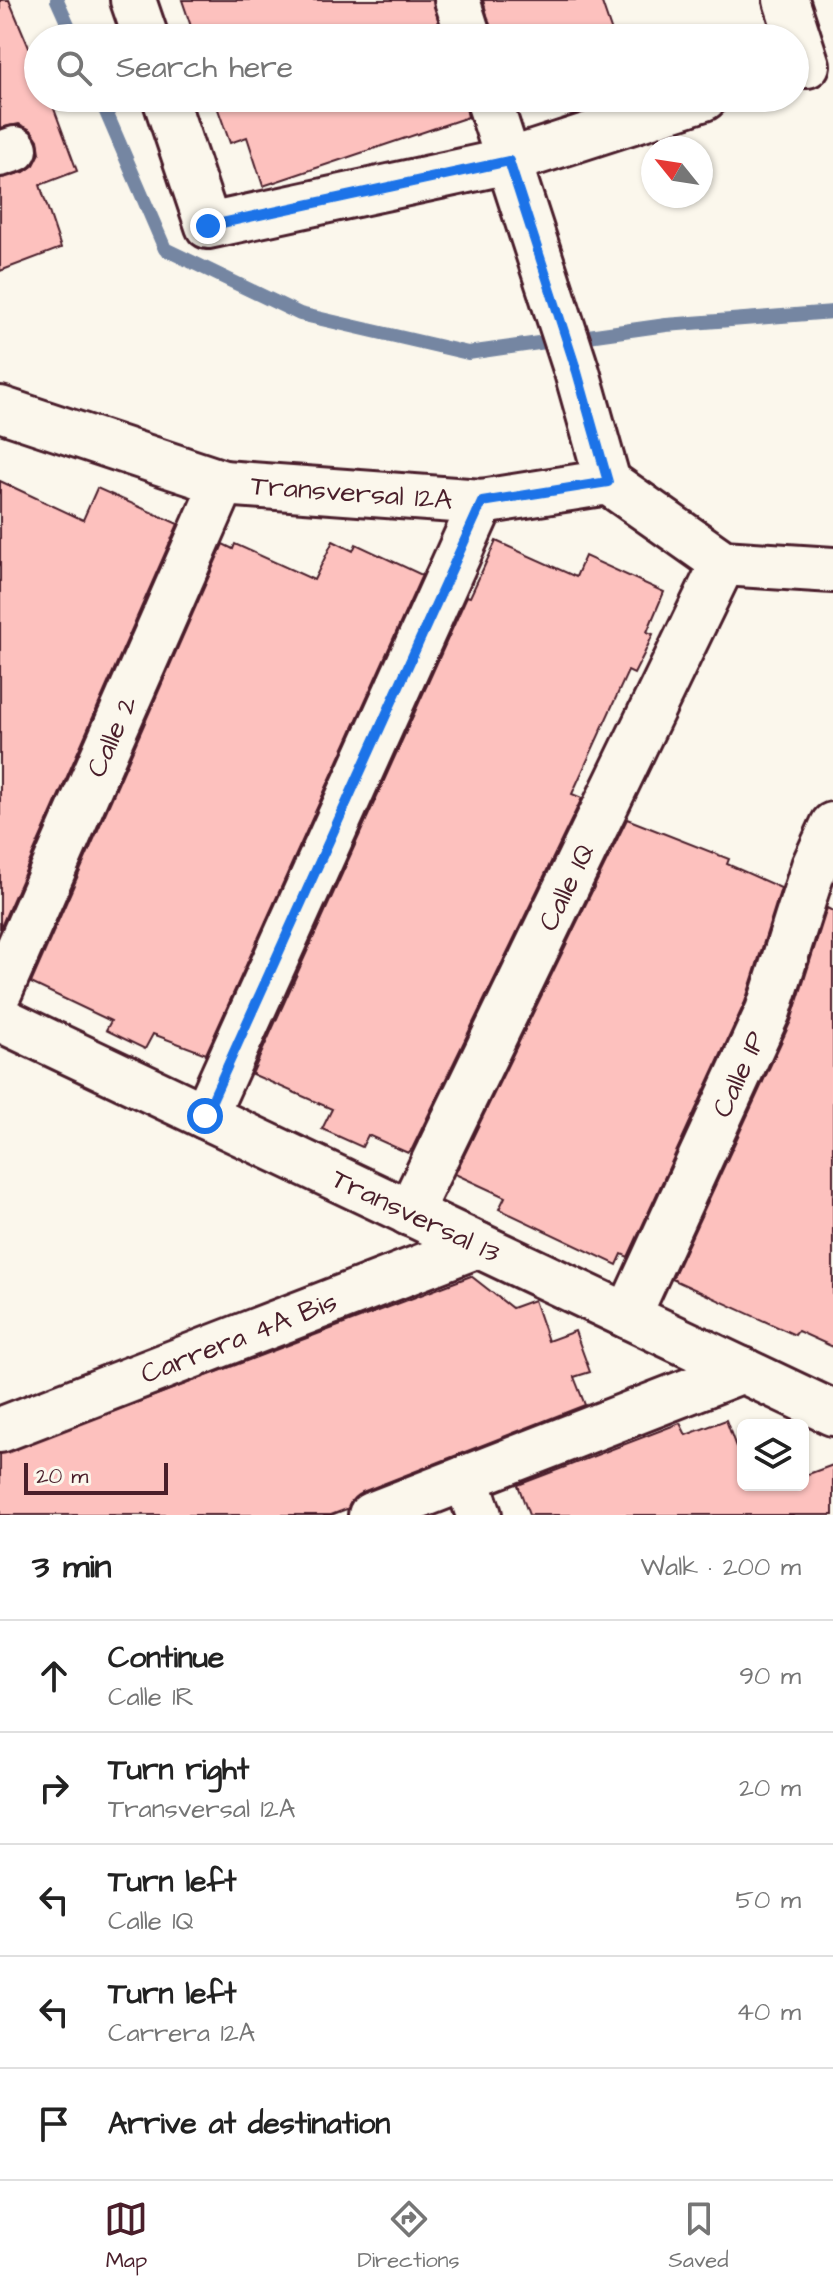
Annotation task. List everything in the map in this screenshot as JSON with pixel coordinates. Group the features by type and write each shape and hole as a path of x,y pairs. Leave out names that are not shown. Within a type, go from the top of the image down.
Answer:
{"street":[{"path":"133,0 141,24"},
{"path":"457,0 465,24"},
{"path":"786,0 796,24"},
{"path":"170,112 208,226 509,161 661,112"},
{"path":"493,112 577,372 608,482 723,563 833,570"},
{"name":"Transversal 12A","path":"0,409 223,483 482,502 608,482"},
{"name":"Calle 2","path":"0,991 223,483"},
{"path":"205,1116 482,502"},
{"name":"Calle 1Q","path":"409,1213 723,563"},
{"name":"Calle 1P","path":"628,1316 768,1011 824,871 833,825"},
{"name":"Transversal 13","path":"0,1019 832,1411"},
{"name":"Carrera 4A Bis","path":"0,1430 478,1245"},
{"path":"371,1515 473,1496 743,1370"}],"building":[{"path":"0,0 9,0 24,36 24,112 55,112 77,171 40,185 61,248 0,271 0,178 24,172 34,165 40,153 38,140 31,130 19,124 0,128"},
{"path":"182,0 433,0 439,24 190,24"},
{"path":"483,0 601,0 609,24 489,24"},
{"path":"219,112 467,112 468,117 263,186 247,137 230,143"},
{"path":"0,481 83,520 97,488 178,524 0,929"},
{"path":"333,541 353,551 356,544 422,575 206,1054 153,1034 145,1049 106,1030 111,1021 31,983 223,544 233,549 235,544 314,580"},
{"path":"496,541 576,577 585,556 664,592 647,632 653,634 644,654 634,674 628,671 572,794 582,798 412,1149 408,1153 368,1135 362,1147 322,1129 332,1109 252,1074 467,596 470,597"},
{"path":"627,819 729,859 727,864 781,888 745,1002 628,1257 622,1254 617,1265 499,1209 505,1197 455,1174"},
{"path":"827,908 833,911 833,1347 798,1331 795,1335 672,1279 791,1021"},
{"path":"471,1276 512,1308 534,1300 548,1341 575,1331 590,1372 574,1377 585,1405 362,1492 347,1509 331,1515 0,1515 0,1454"},
{"path":"726,1420 737,1450 737,1491 809,1491 809,1474 833,1465 833,1515 529,1515 518,1485 680,1423 686,1435"}],"waterway":[{"path":"57,0 68,24"},
{"path":"106,112 165,249 300,314 468,353 666,325 833,312"}],"route":[{"path":"205,1116 482,502 608,482 577,372 509,161 208,226"}]}
